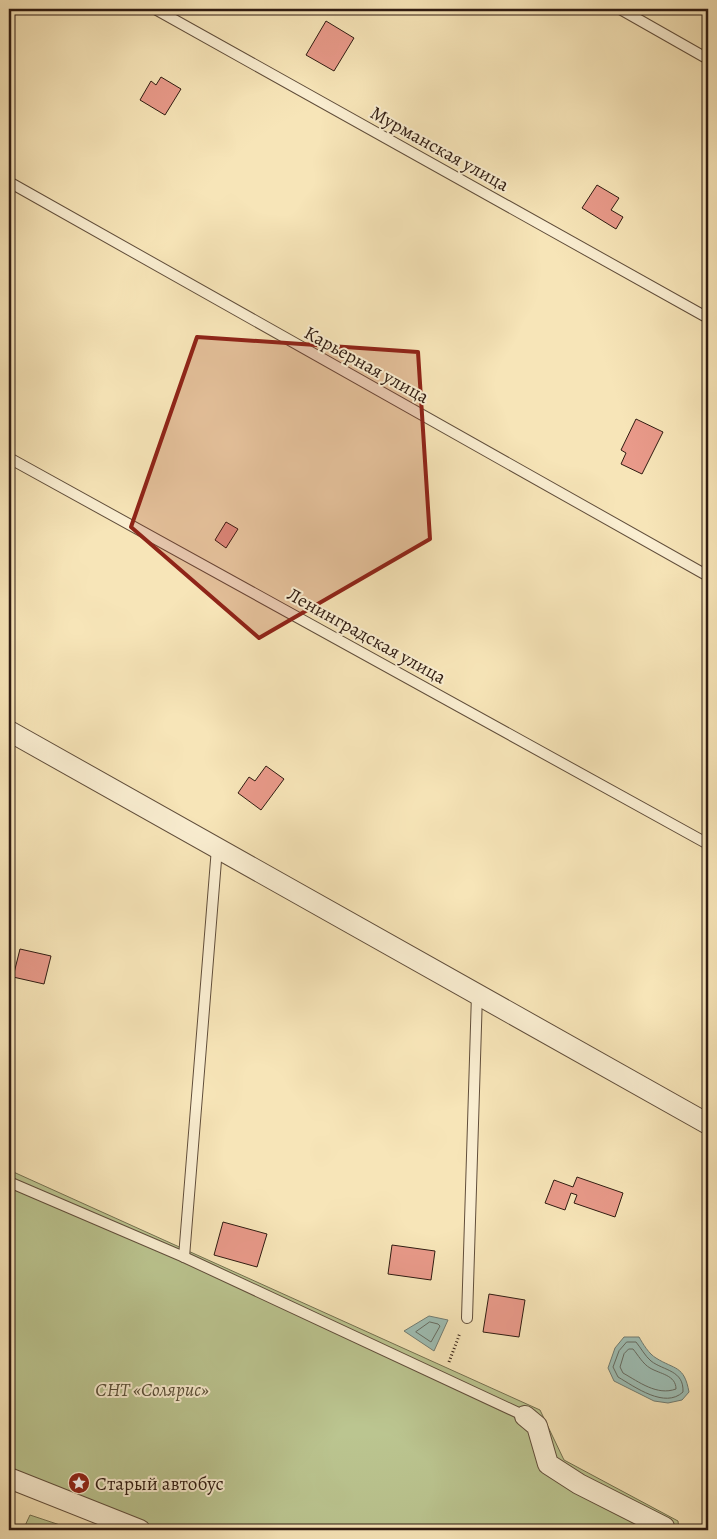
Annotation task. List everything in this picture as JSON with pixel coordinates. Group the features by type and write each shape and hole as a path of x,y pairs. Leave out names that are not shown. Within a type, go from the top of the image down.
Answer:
{"street":[{"path":"9,731 708,1124"},
{"path":"525,1416 537,1426 548,1464 579,1484 664,1528 664,1530"},
{"path":"9,1478 140,1530"}],"lane":[{"name":"Мурманская улица","path":"155,9 708,318"},
{"path":"620,9 708,59"},
{"name":"Карьерная улица","path":"9,182 708,576"},
{"name":"Ленинградская улица","path":"9,458 708,844"},
{"path":"184,1257 217,848"},
{"path":"466,1318 477,994"},
{"path":"9,1182 184,1257 525,1416"}],"path":[{"path":"442,1378 466,1318"}],"highlighted area":[{"path":"197,337 418,352 430,539 259,638 131,527"}],"green space":[{"name":"СНТ «Солярис»","path":"9,1170 540,1410 564,1460 678,1521 679,1530 127,1530 9,1481"},
{"path":"30,1515 60,1525 58,1530 23,1530"}],"water":[{"path":"429,1316 448,1320 434,1351 404,1331"},
{"path":"624,1337 639,1337 653,1356 678,1369 687,1383 689,1392 682,1400 668,1403 654,1401 614,1381 608,1368 615,1348"}],"building":[{"path":"326,21 354,38 334,71 306,55"},
{"path":"161,77 181,89 165,115 140,100 151,81 156,85"},
{"path":"597,185 619,198 611,210 623,217 616,229 582,208"},
{"path":"636,419 663,432 642,474 621,464 626,453 621,450"},
{"path":"226,522 238,529 226,548 215,540"},
{"path":"266,766 284,779 261,810 238,793 249,777 255,781"},
{"path":"20,949 51,956 44,984 13,977"},
{"path":"577,1177 623,1193 615,1217 574,1203 577,1195 571,1193 565,1210 545,1203 554,1180 573,1187"},
{"path":"223,1222 267,1234 257,1267 214,1255"},
{"path":"392,1245 435,1251 431,1280 388,1274"},
{"path":"489,1294 525,1300 519,1337 483,1332"}],"place":[{"name":"Старый автобус","path":"79,1483"}]}
